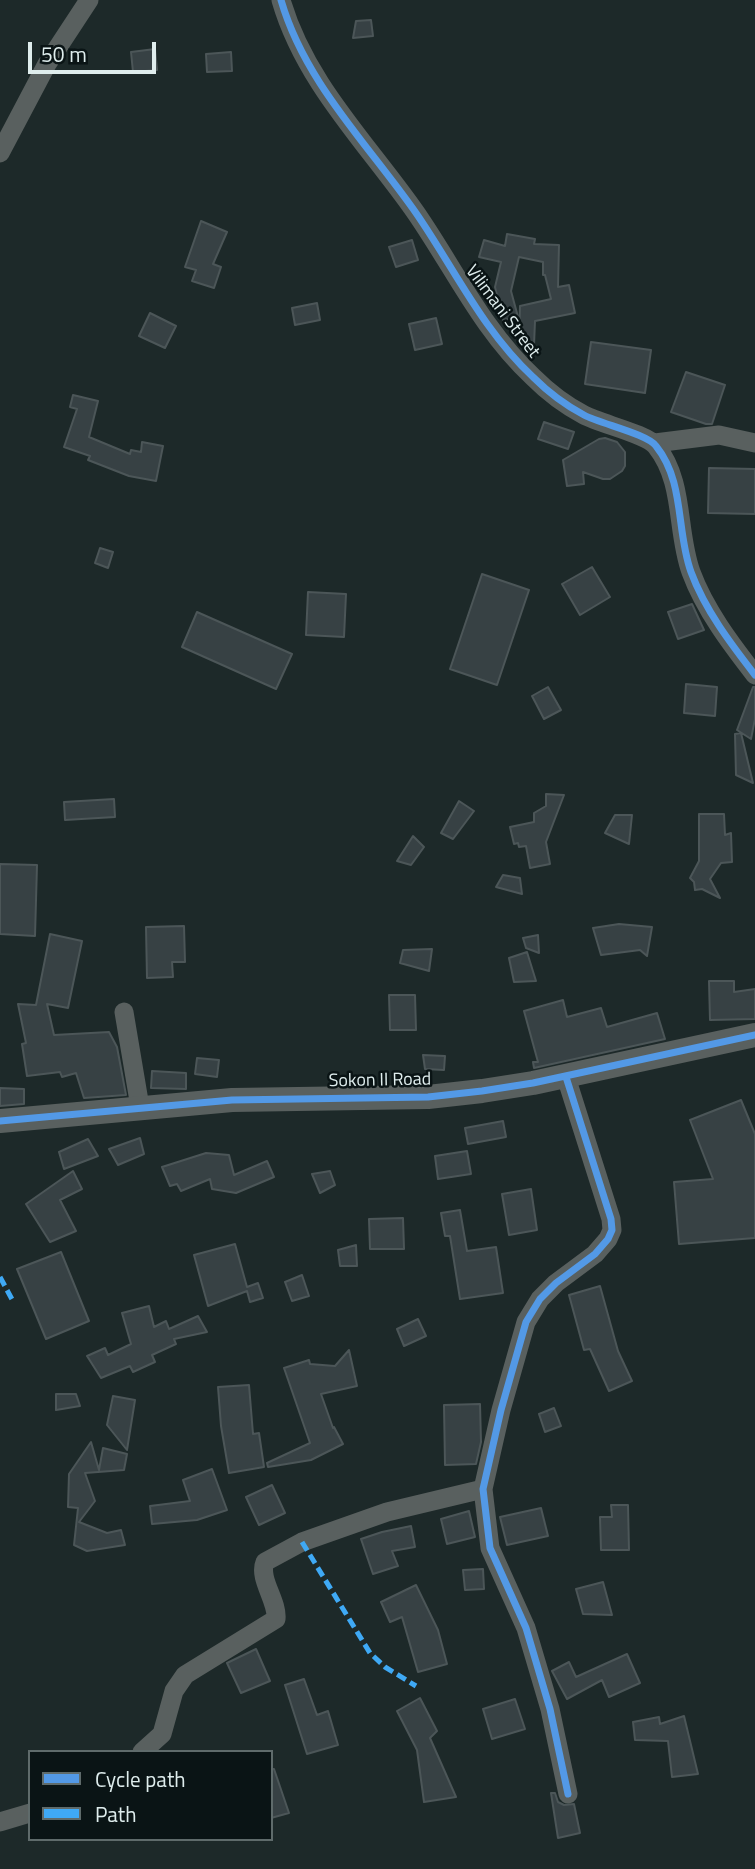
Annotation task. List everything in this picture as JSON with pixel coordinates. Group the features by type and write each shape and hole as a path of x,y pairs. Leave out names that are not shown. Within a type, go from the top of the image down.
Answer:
{"street":[{"path":"0,153 47,64 89,0"},
{"name":"Vilimani Street","path":"281,0 290,29 323,88 411,206 459,283 502,344 532,377 558,399 585,416 654,443"},
{"path":"755,443 719,435 654,443 666,462 677,489 683,541 691,571 717,621 755,675"},
{"path":"124,1012 140,1107"},
{"name":"Sokon II Road","path":"0,1121 232,1100 428,1097 533,1083 755,1035"},
{"path":"566,1076 611,1219 612,1230 595,1254 556,1283 540,1299 526,1322 501,1410 483,1489 490,1548 526,1628 550,1709 568,1794"},
{"path":"144,1750 162,1734 174,1691 185,1675 276,1619 276,1611 262,1569 265,1562 302,1542 387,1513 483,1489"},
{"path":"0,1822 28,1814"}],"building":[{"path":"371,20 373,36 353,38 356,21"},
{"path":"155,49 157,70 133,72 131,52"},
{"path":"231,52 232,71 207,72 206,54"},
{"path":"201,221 227,232 213,264 221,267 214,288 192,281 196,270 185,267"},
{"path":"507,234 535,239 534,244 559,245 558,287 569,285 575,313 535,321 534,345 519,344 520,306 551,299 543,275 543,262 519,257 511,291 518,317 503,320 495,287 501,262 479,257 484,240 505,246"},
{"path":"412,240 418,260 396,267 389,247"},
{"path":"317,303 320,320 295,325 292,308"},
{"path":"150,313 176,326 165,348 139,336"},
{"path":"436,318 442,344 415,350 409,324"},
{"path":"591,342 651,350 645,393 585,384"},
{"path":"686,372 725,385 712,424 671,412"},
{"path":"73,395 98,401 89,437 130,454 131,450 141,452 142,442 163,446 156,481 129,476 88,460 90,456 64,447 77,409 70,407"},
{"path":"544,422 574,432 568,449 538,439"},
{"path":"605,438 617,442 625,452 625,466 622,471 610,479 583,472 584,484 567,486 563,460"},
{"path":"709,468 755,469 755,514 708,513"},
{"path":"100,548 113,552 108,568 95,563"},
{"path":"592,567 610,597 580,615 562,584"},
{"path":"482,574 529,590 497,685 450,669"},
{"path":"308,592 346,594 344,637 306,635"},
{"path":"692,604 704,630 678,639 668,612"},
{"path":"197,612 292,654 276,689 182,647"},
{"path":"686,684 717,687 715,716 684,713"},
{"path":"548,687 561,710 544,719 532,696"},
{"path":"753,687 755,719 751,739 737,730"},
{"path":"741,733 753,783 736,775 735,734"},
{"path":"546,794 564,795 546,842 550,864 530,868 526,846 519,847 518,843 514,844 510,827 534,822 534,813 546,806"},
{"path":"114,799 115,817 65,820 64,802"},
{"path":"459,801 474,811 453,839 441,833"},
{"path":"699,814 724,814 725,835 731,833 732,862 721,863 710,879 720,898 702,889 695,890 694,882 690,878 699,861"},
{"path":"615,815 632,815 629,844 605,833"},
{"path":"413,836 424,847 411,865 397,861"},
{"path":"0,864 37,865 35,936 0,934"},
{"path":"503,875 520,878 522,894 496,887"},
{"path":"619,924 652,927 647,956 640,950 601,955 593,928"},
{"path":"184,926 185,962 172,962 173,977 147,978 146,927"},
{"path":"50,934 82,941 68,1008 47,1004 54,1035 109,1032 117,1047 126,1095 84,1098 76,1073 62,1077 60,1072 27,1076 22,1044 26,1043 18,1004 36,1005"},
{"path":"538,935 539,953 526,948 523,938"},
{"path":"432,949 429,971 400,963 403,950"},
{"path":"527,952 536,981 514,982 509,958"},
{"path":"709,981 734,981 734,992 755,989 755,1019 710,1020"},
{"path":"389,995 415,995 416,1030 390,1030"},
{"path":"563,1000 567,1017 601,1008 607,1027 657,1013 665,1039 534,1068 533,1062 538,1062 524,1011"},
{"path":"423,1055 445,1056 444,1070 425,1069"},
{"path":"197,1058 219,1060 217,1077 195,1074"},
{"path":"152,1071 186,1073 186,1089 151,1088"},
{"path":"0,1088 24,1089 24,1104 0,1106"},
{"path":"741,1100 755,1134 755,1238 679,1244 674,1182 713,1179 690,1120"},
{"path":"503,1121 506,1137 468,1144 465,1128"},
{"path":"140,1138 144,1154 118,1165 109,1149"},
{"path":"88,1139 98,1156 64,1169 59,1152"},
{"path":"467,1151 471,1174 438,1179 435,1156"},
{"path":"206,1153 229,1155 234,1175 267,1161 274,1177 236,1193 212,1189 210,1179 181,1191 177,1184 170,1186 162,1167"},
{"path":"73,1171 82,1189 60,1200 76,1231 50,1242 26,1204"},
{"path":"330,1171 335,1185 320,1193 312,1174"},
{"path":"531,1189 537,1230 509,1235 502,1194"},
{"path":"460,1210 467,1251 496,1247 503,1293 460,1299 450,1236 445,1236 441,1213"},
{"path":"403,1218 404,1249 370,1249 369,1219"},
{"path":"235,1244 247,1287 258,1283 263,1298 250,1302 247,1291 208,1306 194,1255"},
{"path":"356,1245 357,1266 340,1266 338,1250"},
{"path":"61,1252 89,1321 46,1339 17,1269"},
{"path":"302,1275 309,1296 292,1301 285,1282"},
{"path":"600,1286 618,1351 632,1381 609,1391 590,1349 584,1350 569,1295"},
{"path":"149,1306 154,1327 166,1321 169,1329 198,1316 207,1332 174,1339 176,1344 152,1355 155,1362 133,1372 130,1366 101,1378 87,1356 105,1348 108,1355 131,1344 122,1313"},
{"path":"418,1319 426,1336 404,1346 397,1329"},
{"path":"349,1350 357,1386 321,1394 333,1428 343,1444 311,1460 268,1467 267,1463 310,1443 284,1368 309,1360 310,1364 335,1366"},
{"path":"249,1385 253,1434 259,1433 264,1467 229,1473 218,1387"},
{"path":"56,1394 76,1394 80,1406 56,1410"},
{"path":"113,1396 135,1400 127,1450 107,1425"},
{"path":"480,1404 481,1442 476,1464 445,1465 444,1405"},
{"path":"554,1408 561,1426 545,1432 539,1414"},
{"path":"91,1442 99,1470 103,1448 127,1454 124,1470 85,1473 95,1501 79,1522 107,1533 121,1530 125,1545 87,1551 74,1545 78,1508 68,1507 69,1474"},
{"path":"212,1469 227,1510 197,1520 152,1524 150,1506 190,1501 183,1480"},
{"path":"272,1485 285,1513 259,1525 246,1497"},
{"path":"611,1505 628,1505 629,1550 601,1550 600,1517 612,1517"},
{"path":"541,1508 548,1536 507,1545 500,1517"},
{"path":"469,1511 475,1537 447,1544 441,1519"},
{"path":"411,1526 415,1547 392,1551 398,1566 373,1574 361,1539"},
{"path":"483,1569 484,1589 465,1590 463,1570"},
{"path":"603,1582 612,1615 583,1614 576,1589"},
{"path":"416,1585 438,1630 447,1664 418,1672 402,1617 390,1622 381,1602"},
{"path":"256,1649 270,1681 241,1693 227,1663"},
{"path":"627,1654 640,1683 609,1697 602,1680 567,1699 552,1671 569,1662 576,1677"},
{"path":"304,1679 317,1715 328,1711 338,1745 307,1754 285,1685"},
{"path":"420,1698 437,1731 430,1738 456,1797 424,1802 417,1750 397,1711"},
{"path":"515,1699 525,1729 492,1739 483,1709"},
{"path":"684,1716 698,1774 672,1777 668,1741 635,1740 633,1722 659,1717 660,1724"},
{"path":"273,1769 274,1769 289,1813 273,1817"},
{"path":"551,1793 555,1793 558,1802 564,1805 574,1804 580,1833 558,1838"}],"marked path":[{"path":"0,1277 14,1303"},
{"path":"302,1542 370,1653 385,1667 416,1686"}],"cycle path":[{"path":"281,0 305,59 322,86 416,213 499,340 545,388 570,407 643,437 656,446 672,475 686,556 697,586 719,626 755,675"},
{"path":"0,1121 232,1100 428,1097 482,1091 533,1083 755,1035"},
{"path":"566,1077 611,1219 612,1230 595,1254 556,1283 540,1299 526,1322 501,1410 483,1489 490,1548 526,1628 550,1709 568,1794"}]}
